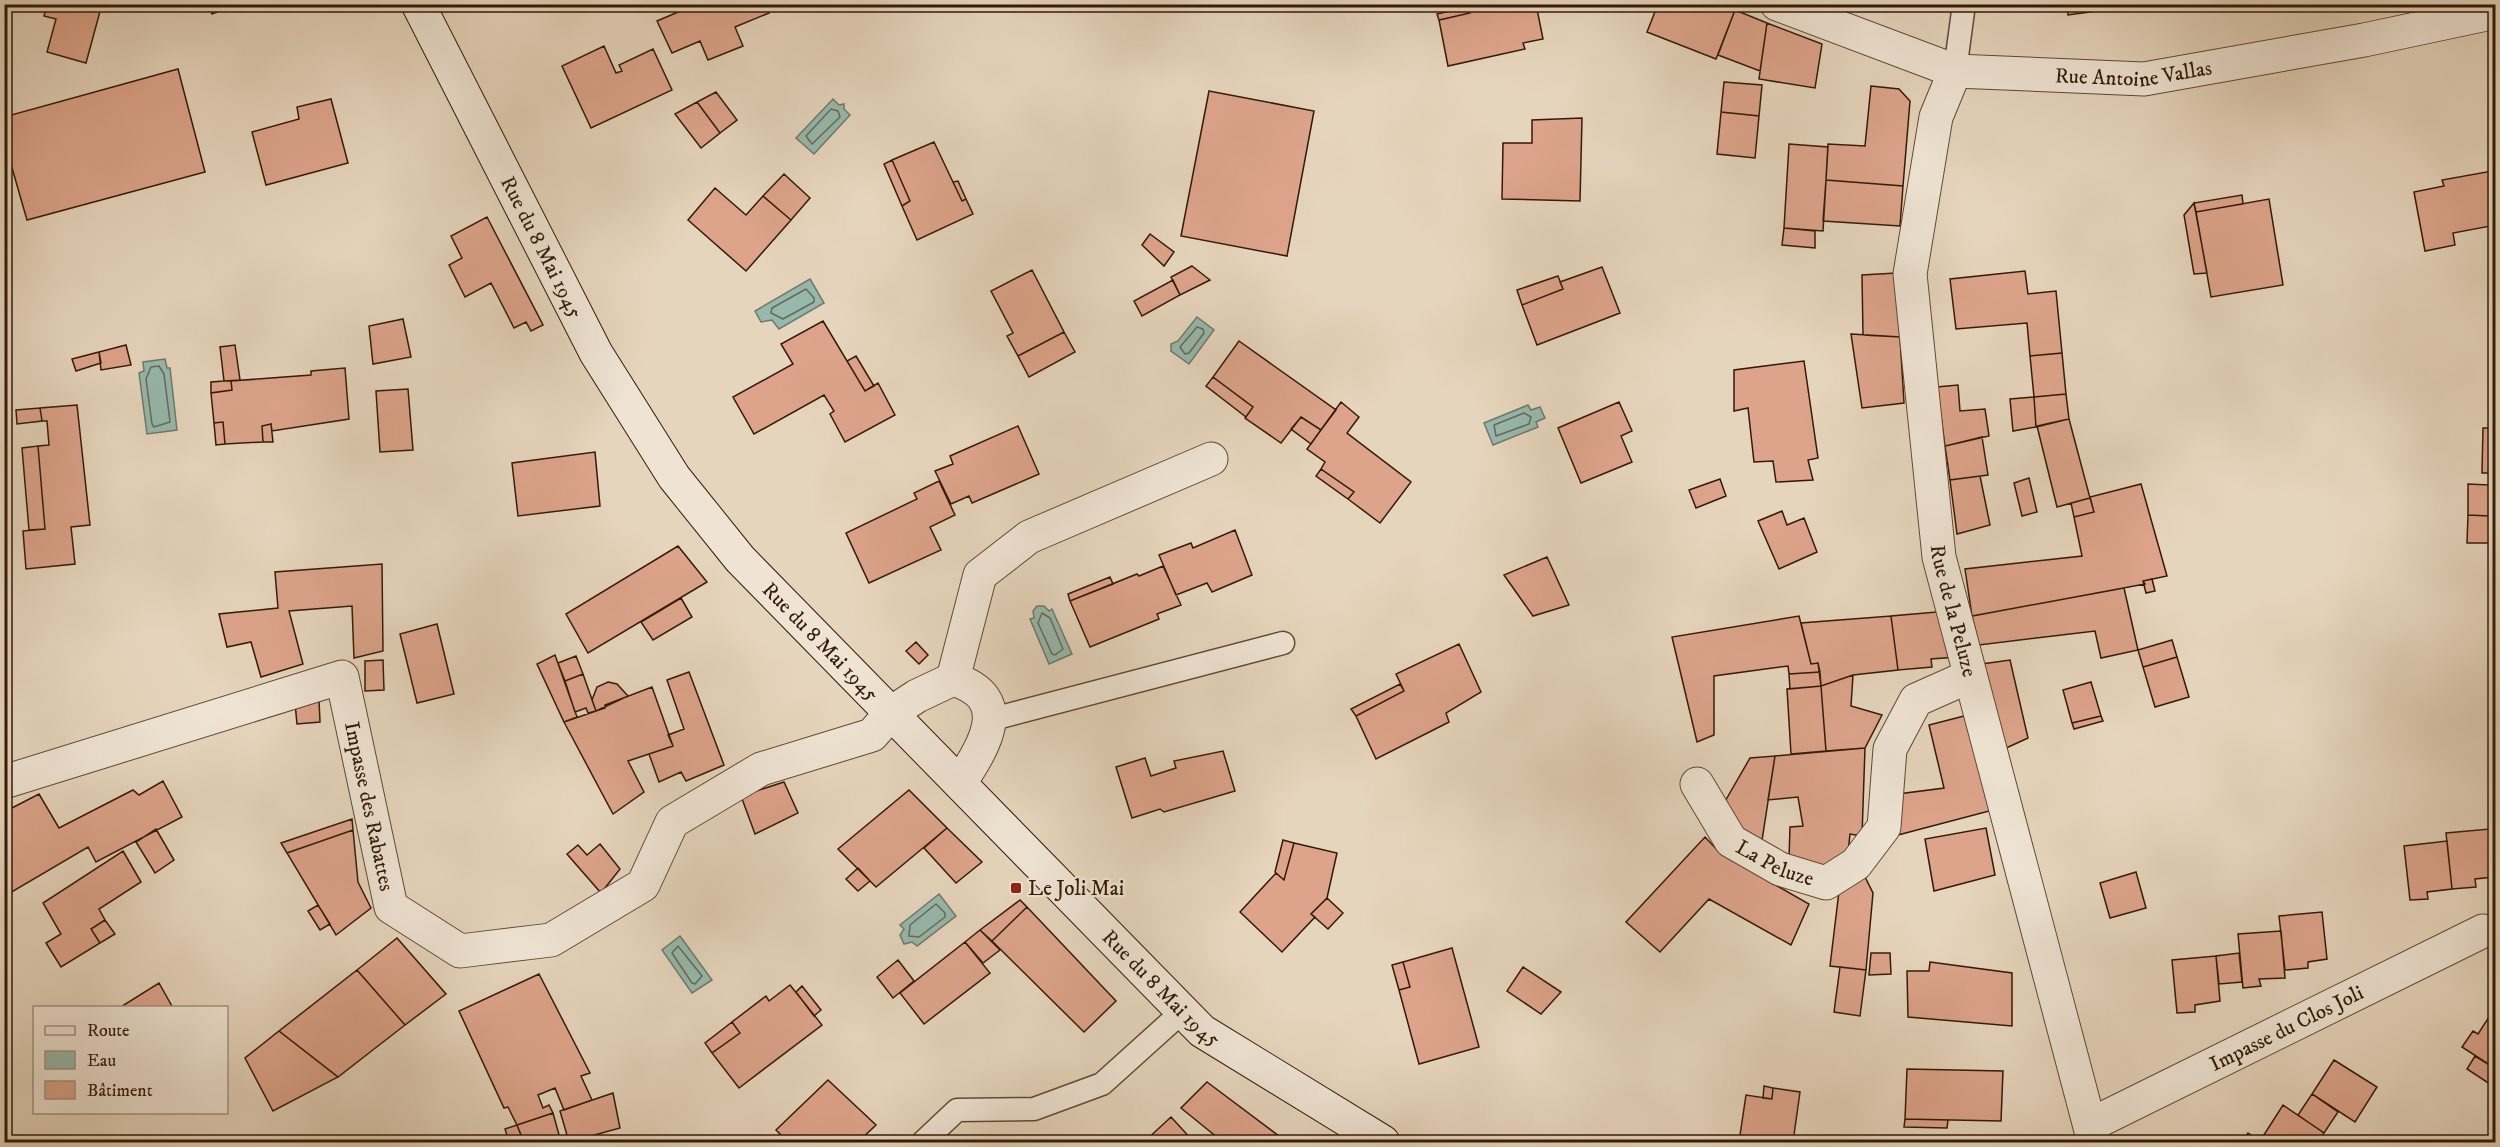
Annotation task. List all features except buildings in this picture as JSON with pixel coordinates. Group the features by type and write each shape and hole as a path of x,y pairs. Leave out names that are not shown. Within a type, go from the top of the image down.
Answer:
{"street":[{"name":"Rue du 8 Mai 1945","path":"418,4 596,353 674,477 740,559 1202,1031 1383,1143"},
{"name":"Rue Antoine Vallas","path":"1777,4 1954,71 2144,79 2364,40 2496,12"},
{"name":"Rue de la Peluze","path":"1954,71 1936,117 1910,274 1939,557 2092,1134"},
{"path":"953,679 980,575 1029,537 1211,459"},
{"name":"La Peluze","path":"1697,784 1731,841 1780,869 1826,883 1856,864 1884,827 1890,749 1916,700 1970,676"},
{"name":"Impasse des Rabattes","path":"4,783 342,677 391,907 460,951 551,940 643,885 672,822 761,769 872,735 891,713"},
{"path":"891,713 917,696 953,679 972,685 984,701 990,720 984,745 960,783"},
{"name":"Impasse du Clos Joli","path":"2092,1134 2483,931"}],"lane":[{"path":"1954,71 1964,4"},
{"path":"990,720 1283,643"},
{"path":"923,1143 957,1110 1034,1109 1102,1084 1183,1011"}],"water":[{"path":"833,99 839,105 844,104 844,109 850,115 814,154 796,138"},
{"path":"810,279 824,303 779,329 772,320 761,322 755,311"},
{"path":"1197,317 1214,330 1189,364 1171,351 1171,344 1178,341"},
{"path":"165,359 167,368 170,368 177,430 147,434 139,373 144,371 143,362"},
{"path":"1528,405 1531,410 1540,407 1545,418 1536,422 1538,427 1493,445 1484,423"},
{"path":"1037,606 1044,606 1049,611 1052,609 1072,654 1049,664 1030,619 1034,618 1033,611"},
{"path":"939,894 956,916 917,946 912,942 904,944 900,935 904,929 900,925"},
{"path":"680,936 712,980 692,993 662,950"}],"place":[{"name":"Le Joli Mai","path":"1016,888"}]}
